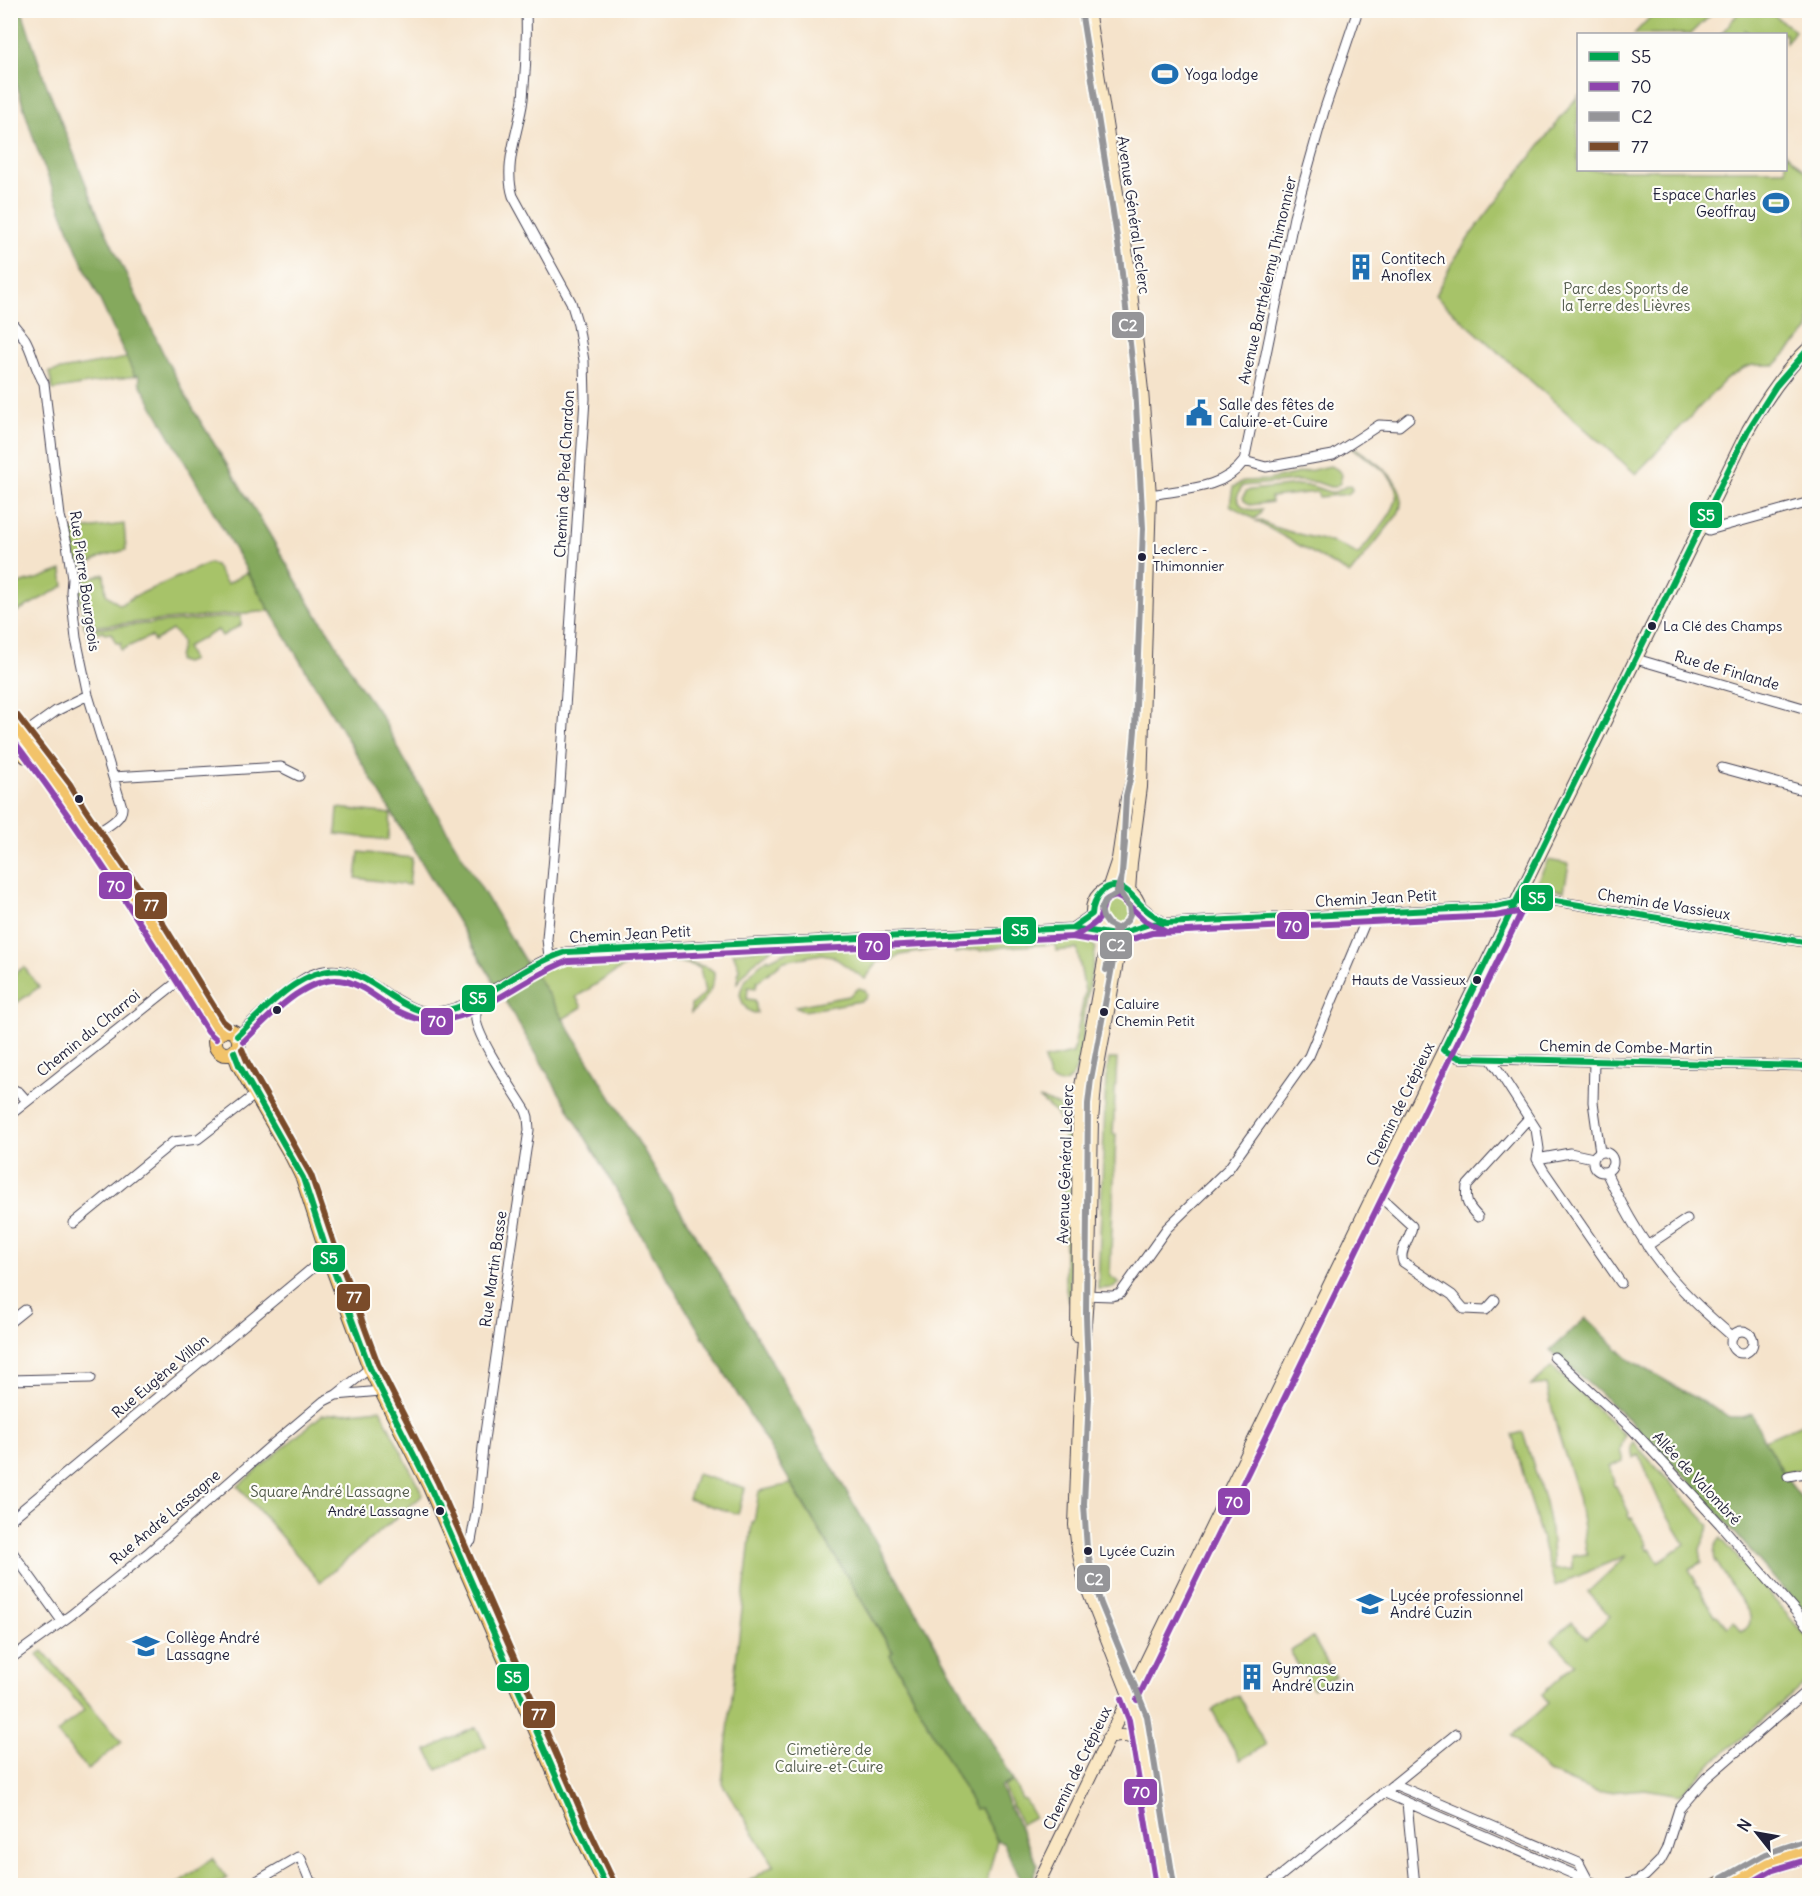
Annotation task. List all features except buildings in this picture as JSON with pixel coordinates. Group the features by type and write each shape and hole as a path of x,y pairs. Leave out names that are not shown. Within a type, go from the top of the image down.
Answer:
{"main road":[{"name":"Avenue Général Leclerc","path":"1088,10 1127,256 1142,391 1150,495 1141,799 1129,891"},
{"name":"Chemin de Crépieux","path":"1037,1886 1374,1191 1748,430 1782,377 1809,347"},
{"path":"10,720 14,739 56,795 77,814 151,922 216,1027 222,1032"},
{"name":"Avenue Général Leclerc","path":"1108,889 1118,859 1127,798 1142,748"},
{"path":"1115,887 1129,891 1138,903 1139,918 1117,932 1094,921 1092,914 1095,900 1103,891 1115,887"},
{"name":"Avenue Général Leclerc","path":"1117,932 1096,1076 1092,1121 1089,1268 1082,1294 1075,1504 1078,1550 1085,1583 1138,1718 1165,1886"},
{"path":"230,1031 237,1036 238,1046 234,1052 227,1054 217,1049 215,1041 222,1032 230,1031"},
{"path":"234,1052 239,1065 303,1178 329,1258 370,1368 419,1464 606,1886"},
{"path":"1108,1738 1119,1735 1141,1741"},
{"path":"1716,1886 1763,1859 1809,1844"},
{"path":"1737,1886 1771,1868 1809,1855"}],"street":[{"name":"Chemin de Pied Chardon","path":"526,10 527,59 510,169 510,187 571,302 584,361 585,399 560,785 547,939 549,957"},
{"name":"Avenue Barthélemy Thimonnier","path":"1244,461 1294,217 1324,111 1358,10"},
{"name":"Rue Pierre Bourgeois","path":"10,320 16,331 24,337 37,371 44,382 60,516 72,578 71,592 76,638 88,695 122,807 122,814 92,836"},
{"path":"1150,495 1216,484 1236,471 1244,461 1266,467 1333,455 1379,425 1399,426 1409,418"},
{"path":"1701,526 1709,530 1809,502"},
{"name":"Rue de Finlande","path":"1636,659 1809,710"},
{"path":"14,739 56,711 88,695"},
{"path":"113,777 281,767 299,776"},
{"path":"1722,768 1809,792"},
{"name":"Chemin de Vassieux","path":"1516,903 1531,897 1809,943"},
{"path":"1138,903 1166,923"},
{"name":"Chemin Jean Petit","path":"237,1036 296,984 311,974 323,971 348,972 408,1006 434,1013 452,1009 479,997 533,964 566,952 1072,928 1117,932 1150,924 1495,907 1516,903"},
{"path":"1082,1294 1112,1296 1120,1294 1167,1228 1229,1168 1242,1152 1309,1056 1369,913"},
{"path":"1072,928 1092,914"},
{"name":"Chemin du Charroi","path":"10,1115 184,976"},
{"name":"Rue Martin Basse","path":"458,1551 471,1541 477,1508 486,1423 529,1130 526,1111 477,1025 479,997"},
{"name":"Chemin de Combe-Martin","path":"1443,1050 1460,1058 1809,1066"},
{"path":"1491,1059 1536,1129 1537,1159 1621,1283"},
{"path":"1537,1159 1570,1153 1597,1155 1607,1153 1613,1161 1611,1168 1606,1172 1599,1172 1594,1168 1597,1155 1593,1101 1594,1061"},
{"path":"10,1088 19,1092 27,1101"},
{"path":"74,1223 172,1142 198,1139 256,1094"},
{"path":"1478,1217 1467,1206 1467,1186 1529,1118"},
{"path":"1606,1172 1621,1203 1647,1246 1673,1280 1732,1336"},
{"path":"1374,1191 1412,1226 1401,1254 1403,1262 1452,1295 1464,1309 1486,1310 1495,1300"},
{"path":"1647,1246 1687,1220"},
{"name":"Rue Eugène Villon","path":"10,1520 321,1261 329,1258"},
{"path":"10,1322 25,1310"},
{"name":"Allée de Valombré","path":"1554,1357 1640,1438 1720,1524 1809,1628"},
{"name":"Rue André Lassagne","path":"10,1659 149,1552 324,1401 336,1395 370,1368"},
{"path":"10,1380 91,1378"},
{"name":"Rue André Lassagne","path":"336,1395 381,1391"},
{"path":"1788,1476 1809,1472"},
{"path":"10,1549 62,1621"},
{"path":"1620,1886 1637,1881 1660,1861 1666,1850 1679,1809 1706,1778 1809,1688"},
{"path":"1268,1886 1455,1734"},
{"path":"1394,1784 1579,1863 1589,1883"},
{"path":"1383,1792 1589,1883 1601,1886"},
{"path":"1407,1803 1415,1886"},
{"path":"248,1886 298,1857 310,1881 318,1886"},
{"path":"1278,1877 1287,1886"}],"green space":[{"path":"1656,10 1715,11 1692,33 1635,33"},
{"path":"10,11 22,11 45,81 99,217 166,359 196,414 360,686 382,717 404,759 532,973 538,978 739,1306 1004,1763 1013,1781 1000,1787 1038,1865 1029,1885 1024,1885 1003,1843 997,1841 980,1808 975,1809 890,1654 893,1652 628,1213 494,982 270,611 139,382 138,375 135,376 78,253 36,146 11,67"},
{"path":"1740,11 1768,11 1795,31 1787,42 1787,33 1750,33 1744,29 1748,33 1722,33"},
{"name":"Parc des Sports de la Terre des Lièvres","path":"1577,97 1577,171 1787,171 1787,154 1809,175 1809,330 1775,365 1753,365 1725,380 1636,474 1435,296 1452,263 1472,233"},
{"path":"127,358 135,376 53,390 49,372"},
{"path":"1355,448 1372,460 1390,475 1400,493 1401,503 1398,514 1350,574 1256,521 1336,544 1358,555 1384,523 1396,498 1395,487 1389,476 1375,463 1353,449"},
{"path":"1330,466 1342,475 1340,483 1335,487 1316,482 1296,481 1242,486 1237,497 1241,505 1249,510 1262,509 1254,519 1230,505 1233,487 1244,481 1268,480"},
{"path":"1298,485 1335,492 1349,485 1352,490 1348,494 1319,497 1317,492 1271,497 1272,502 1250,505 1243,497 1250,490"},
{"path":"124,524 126,550 103,556 76,570 71,531"},
{"path":"209,563 215,565 227,584 247,572 270,611 84,627 78,581 104,574 106,594 120,605"},
{"path":"62,570 64,586 11,615 11,586"},
{"path":"241,616 241,625 222,636 218,630 186,647 192,660 185,663 178,661 181,642 172,630 154,641 151,636 121,650 121,643 116,643 111,633 105,634 103,631 95,633 95,636 89,640 86,629"},
{"path":"338,808 391,814 388,840 336,834"},
{"path":"359,852 412,858 409,885 356,878"},
{"path":"1548,860 1569,864 1564,891 1541,887 1537,882"},
{"path":"1117,897 1128,901 1132,912 1128,923 1117,927 1106,923 1102,912 1106,901"},
{"path":"1086,936 1096,948 1083,1019 1081,1052 1073,1075 1067,1082 1059,1084 1049,1078 1044,1059 1073,1053 1085,992 1077,949 1056,951 1055,944 980,951 979,949 955,953 954,949 942,948 900,955 895,959 878,962 865,979 832,956 822,954 784,961 757,982 756,988 748,987 747,999 755,1000 757,1013 746,1007 740,994 747,978 759,965 768,958 769,960 789,950"},
{"path":"773,948 752,964 737,983 739,968 733,953"},
{"path":"665,955 709,968 714,972 713,984 707,995 691,1013 691,1005 705,993 700,968 681,962 627,961 628,964 576,997 582,1007 563,1019 538,978 532,973 564,961"},
{"path":"24,967 39,987 11,1007 11,976"},
{"path":"859,988 865,990 867,995 861,1001 804,1011 795,1006 849,996"},
{"path":"1109,1059 1117,1059 1110,1276 1120,1283 1113,1288 1098,1289 1106,1079"},
{"path":"1039,1099 1058,1106 1072,1119 1070,1301 1068,1301 1065,1284 1064,1135 1057,1114"},
{"path":"1586,1318 1627,1358 1704,1403 1730,1417 1752,1414 1764,1440 1789,1482 1809,1508 1809,1619 1720,1515 1664,1455 1623,1414 1550,1350"},
{"path":"1552,1367 1625,1435 1620,1450 1623,1461 1609,1467 1614,1486 1630,1519 1632,1518 1647,1545 1645,1546 1648,1550 1650,1549 1658,1562 1685,1544 1660,1503 1639,1455 1633,1458 1631,1448 1633,1442 1710,1526 1700,1549 1702,1562 1689,1569 1696,1582 1694,1583 1715,1616 1717,1615 1727,1627 1734,1622 1742,1632 1750,1622 1749,1613 1715,1560 1715,1548 1721,1538 1809,1640 1809,1680 1704,1770 1680,1795 1645,1789 1598,1793 1548,1772 1512,1736 1548,1703 1542,1694 1575,1664 1552,1640 1572,1622 1587,1638 1610,1616 1588,1592 1627,1555 1555,1586 1512,1435 1523,1432 1545,1502 1551,1531 1554,1570 1572,1569 1572,1556 1587,1554 1578,1496 1558,1433 1546,1384 1531,1386"},
{"name":"Square André Lassagne","path":"380,1409 423,1495 320,1582 238,1486 322,1415"},
{"path":"1809,1421 1809,1468 1784,1473 1764,1440"},
{"path":"696,1474 745,1488 738,1514 688,1499"},
{"name":"Cimetière de Caluire-et-Cuire","path":"791,1484 893,1653 890,1655 975,1809 979,1807 997,1841 986,1885 743,1885 774,1865 722,1783 752,1522 754,1522 759,1491"},
{"path":"1313,1638 1335,1676 1313,1689 1290,1651"},
{"path":"43,1651 122,1742 88,1770 57,1733 84,1710 37,1655"},
{"path":"1238,1695 1266,1745 1240,1760 1212,1710"},
{"path":"476,1727 486,1747 437,1770 427,1750"},
{"path":"1013,1781 1034,1817 1021,1824 1003,1787"},
{"path":"212,1858 227,1878 216,1885 176,1885"}],"transit line":[{"name":"C2","path":"1081,10 1120,256 1135,387 1143,528 1135,730 1131,775 1126,796 1122,875 1116,894 1105,901 1101,909 1103,917 1108,924 1116,928 1118,935 1088,1104 1086,1316 1089,1397 1084,1504 1087,1549 1094,1581 1101,1604 1147,1716 1174,1885"},
{"name":"S5","path":"1443,1050 1748,430 1776,386 1810,347"},
{"name":"77","path":"17,715 70,784 159,917 223,1021 228,1025"},
{"name":"70","path":"10,736 88,844 208,1032 216,1039"},
{"name":"C2","path":"1106,970 1114,932 1127,921 1130,914 1129,906 1120,892 1125,843"},
{"name":"S5","path":"237,1036 287,990 316,974 332,971 359,976 413,1008 425,1012 438,1012 475,1000 536,965 566,952 1072,928 1092,914 1097,897 1101,892 1116,886 1128,892 1154,916 1166,923 1495,907 1531,897 1810,943"},
{"name":"70","path":"243,1042 289,999 303,990 331,980 345,981 357,986 409,1016 427,1021 440,1021 474,1011 568,961 1073,937 1096,922 1105,901 1116,896 1144,920 1166,932 1495,916 1518,912"},
{"name":"70","path":"1137,1700 1524,907"},
{"name":"S5","path":"1055,929 1072,928 1115,935 1150,924 1184,922"},
{"name":"70","path":"1057,938 1072,937 1115,944 1152,933 1182,932"},
{"name":"77","path":"242,1049 311,1175 378,1364 438,1483 614,1882"},
{"name":"S5","path":"1443,1050 1460,1058 1810,1066"},
{"name":"S5","path":"234,1052 239,1065 303,1178 329,1258 370,1368 430,1487 606,1886"},
{"name":"70","path":"1121,1699 1129,1720 1156,1886"},
{"name":"C2","path":"1722,1878 1765,1854 1807,1840"},
{"name":"70","path":"1745,1886 1773,1870 1810,1859"}],"place":[{"name":"Yoga lodge","path":"1165,74"},
{"name":"Espace Charles Geoffray","path":"1776,203"},
{"name":"Contitech Anoflex","path":"1361,267"},
{"name":"Salle des fêtes de Caluire-et-Cuire","path":"1199,413"},
{"name":"Leclerc - Thimonnier","path":"1142,557"},
{"name":"La Clé des Champs","path":"1652,626"},
{"name":"Hauts de Vassieux","path":"1477,980"},
{"name":"Caluire Chemin Petit","path":"1104,1012"},
{"name":"André Lassagne","path":"440,1511"},
{"name":"Lycée Cuzin","path":"1088,1551"},
{"name":"Lycée professionnel André Cuzin","path":"1370,1604"},
{"name":"Collège André Lassagne","path":"146,1646"},
{"name":"Gymnase André Cuzin","path":"1252,1677"}]}
